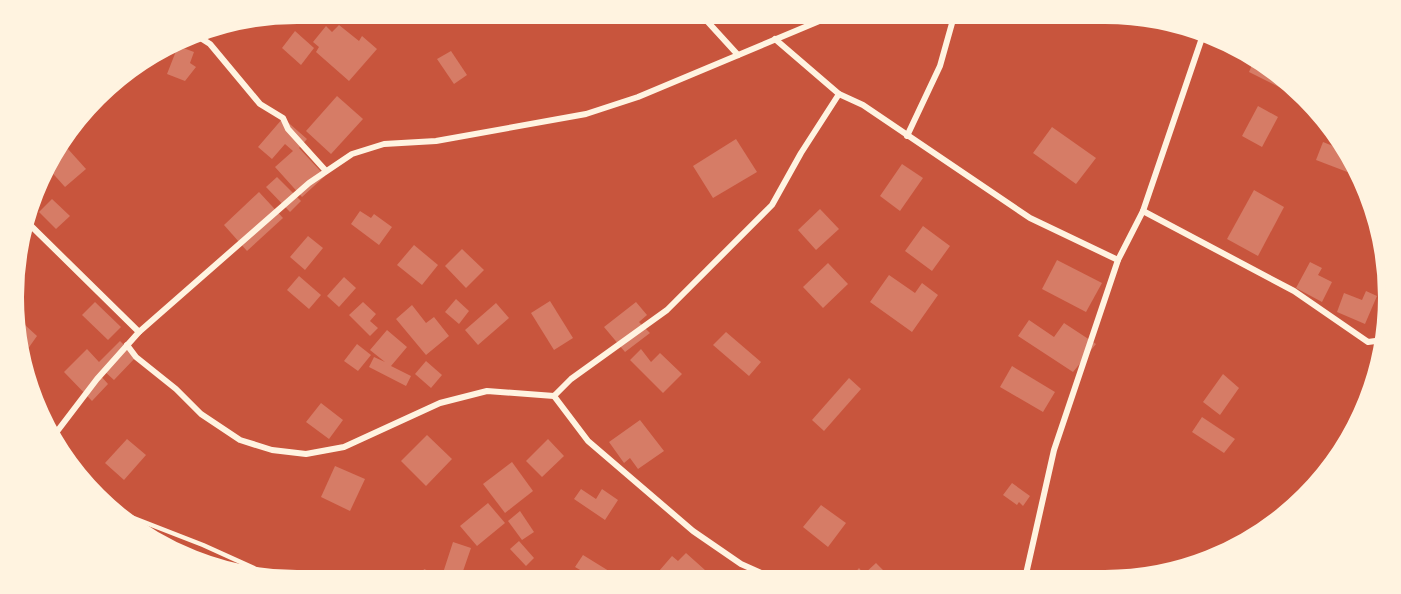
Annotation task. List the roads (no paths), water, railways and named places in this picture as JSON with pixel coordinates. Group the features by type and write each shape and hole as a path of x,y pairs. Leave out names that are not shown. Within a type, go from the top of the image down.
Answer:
{"street":[{"path":"706,20 738,55"},
{"path":"56,433 97,379 139,332 309,183 352,154 384,144 436,141 586,114 638,97 821,20"},
{"path":"908,136 940,66 953,20"},
{"path":"200,37 210,44 260,104 283,118 288,129 326,171"},
{"path":"1026,574 1054,450 1118,260 1143,211 1202,38"},
{"path":"775,39 839,94 863,105 1030,218 1118,260"},
{"path":"127,345 136,357 176,388 201,414 240,441 272,450 306,454 344,447 440,403 487,392 554,396 571,380 667,310 772,205 801,153 839,94"},
{"path":"1143,211 1294,291 1368,342 1378,341"},
{"path":"29,224 139,332"},
{"path":"554,396 588,441 693,531 741,564 764,574"}],"lane":[{"path":"125,515 203,545 264,572"}]}
